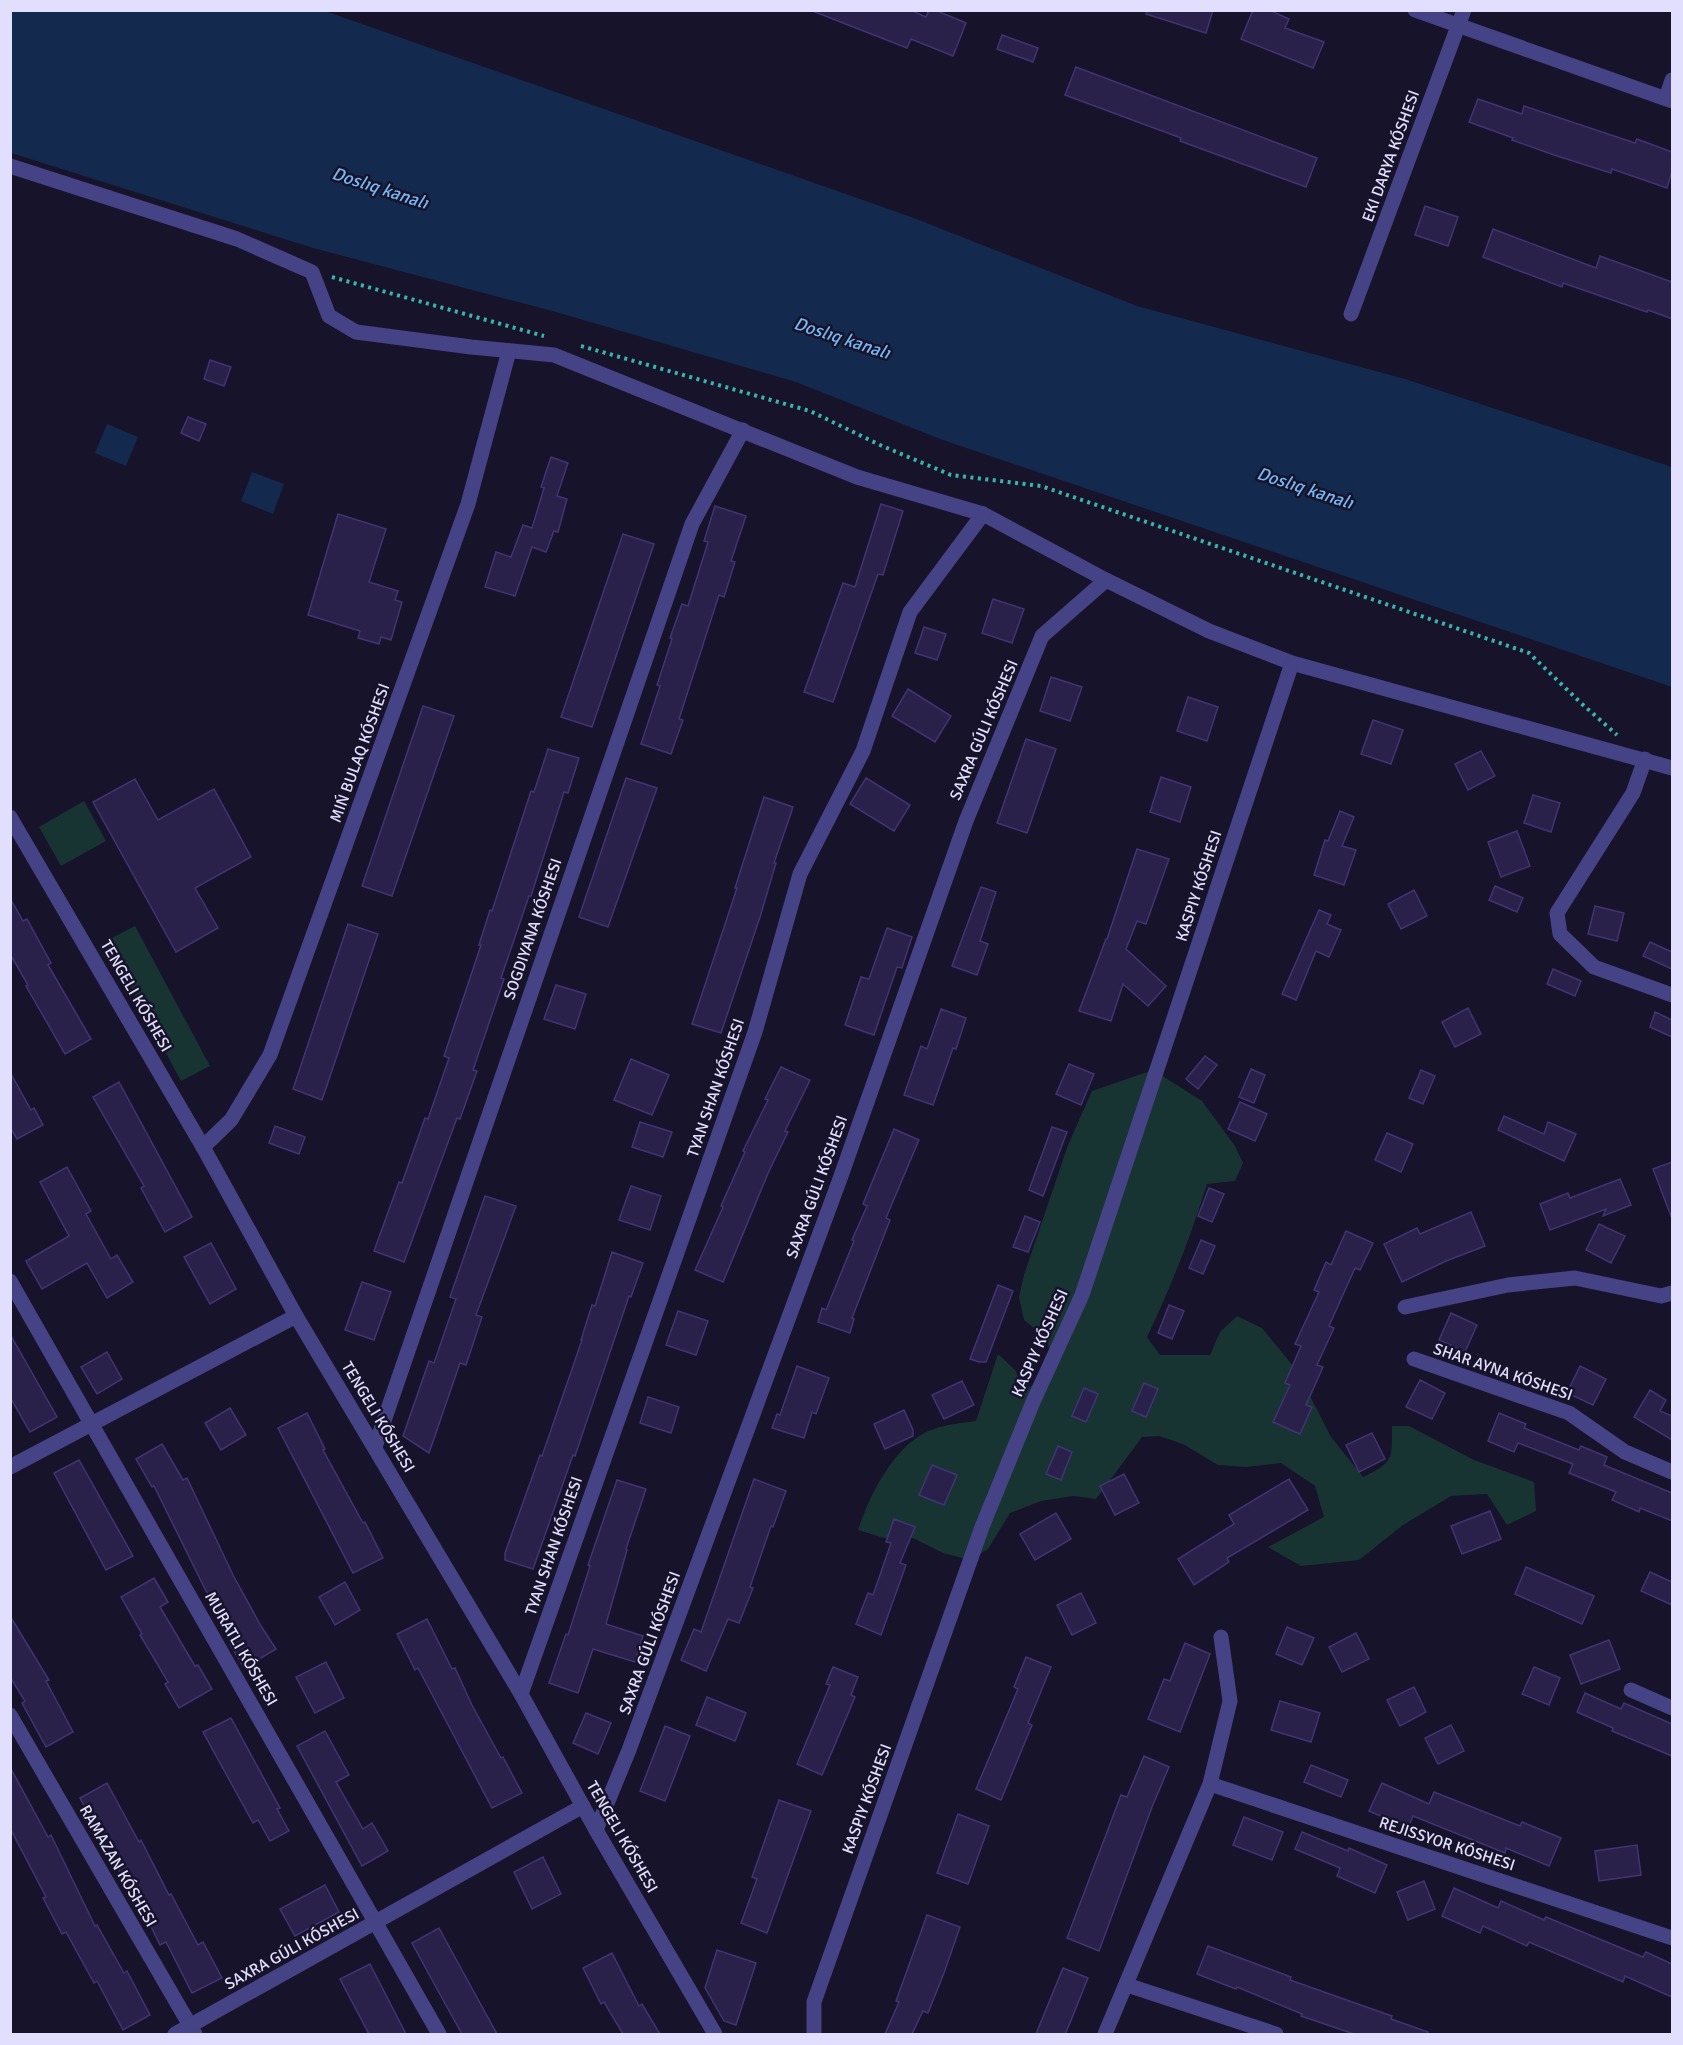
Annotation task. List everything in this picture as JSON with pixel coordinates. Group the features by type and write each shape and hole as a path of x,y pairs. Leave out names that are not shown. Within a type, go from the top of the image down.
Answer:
{"street":[{"path":"1415,10 1669,100 1672,80"},
{"name":"EKI DARYA KÓSHESI","path":"1351,314 1464,10"},
{"path":"10,166 237,239 312,272 329,316 356,333 554,355 857,477 983,514 1106,580 1209,631 1292,663 1672,768"},
{"path":"203,1147 231,1120 270,1055 468,504 509,351"},
{"name":"SOGDIYANA KÓSHESI","path":"375,1447 692,524 742,430"},
{"name":"TYAN SHAN KÓSHESI","path":"521,1694 755,1032 800,874 862,751 910,612 983,514"},
{"name":"SAXRA GÚLI KÓSHESI","path":"596,1830 629,1750 841,1176 966,821 1042,636 1106,580"},
{"name":"KASPIY KÓSHESI","path":"814,2034 814,2002 982,1527 1033,1402 1082,1295 1292,663"},
{"path":"1645,759 1633,793 1557,912 1560,934 1594,967 1672,995"},
{"name":"TENGELI KÓSHESI","path":"10,817 203,1147 296,1316 521,1694 596,1830 715,2034"},
{"path":"1404,1307 1508,1285 1575,1278 1661,1296 1672,1293"},
{"path":"10,1281 439,2034"},
{"path":"10,1467 296,1316"},
{"name":"SHAR AYNA KÓSHESI","path":"1414,1359 1569,1413 1625,1452 1672,1472"},
{"path":"1105,2034 1210,1784 1230,1701 1221,1637"},
{"path":"1631,1690 1672,1708"},
{"name":"RAMAZAN KÓSHESI","path":"10,1715 193,2030"},
{"name":"REJISSYOR KÓSHESI","path":"1210,1784 1672,1938"},
{"name":"SAXRA GÚLI KÓSHESI","path":"176,2034 193,2030 583,1806"},
{"path":"1127,1985 1276,2034"}],"path":[{"path":"312,272 549,337"},
{"path":"571,343 810,411 880,445 951,475 1041,486 1529,653 1621,738"}],"green space":[{"path":"84,801 106,841 61,866 39,827"},
{"path":"135,926 210,1066 181,1081 106,941"},
{"path":"1153,1070 1202,1101 1235,1146 1243,1163 1235,1181 1207,1184 1180,1261 1147,1337 1160,1355 1210,1355 1220,1332 1237,1316 1262,1328 1298,1372 1331,1437 1363,1477 1381,1467 1389,1458 1392,1446 1392,1426 1409,1426 1474,1460 1534,1482 1536,1511 1507,1525 1487,1494 1451,1496 1403,1525 1359,1560 1301,1566 1268,1547 1324,1517 1315,1486 1281,1463 1246,1467 1218,1465 1183,1444 1159,1436 1142,1437 1096,1499 1073,1496 1041,1501 1010,1513 988,1549 970,1560 943,1553 913,1538 884,1538 858,1530 877,1485 896,1457 908,1445 920,1435 934,1429 976,1421 998,1354 1016,1371 1022,1391 1054,1374 1047,1339 1024,1320 1019,1297 1024,1275 1068,1145 1092,1091"}],"water":[{"name":"Doslıq kanalı","path":"11,10 325,11 914,218 1137,306 1405,379 1672,467 1672,687 940,439 796,382 556,312 313,248 11,153"},
{"path":"107,424 138,437 126,466 95,453"},
{"path":"252,472 284,484 273,514 241,501"}],"building":[{"path":"810,10 910,10 926,17 929,10 935,10 966,23 953,56 911,39 907,48"},
{"path":"1147,10 1213,10 1206,33 1146,14"},
{"path":"1253,10 1269,10 1289,19 1285,28 1324,42 1313,68 1241,39"},
{"path":"1002,35 1038,48 1033,62 997,49"},
{"path":"1076,67 1317,158 1306,187 1180,141 1181,138 1065,95"},
{"path":"1478,99 1522,114 1524,106 1635,143 1637,139 1672,152 1672,171 1667,188 1612,169 1611,173 1554,155 1469,122"},
{"path":"1425,206 1458,217 1448,246 1415,235"},
{"path":"1493,229 1596,268 1600,256 1672,282 1672,319 1563,283 1562,287 1483,257"},
{"path":"210,360 231,367 224,386 204,379"},
{"path":"188,417 206,424 199,441 181,433"},
{"path":"551,457 568,463 557,496 567,499 558,532 554,531 546,552 532,547 515,596 485,587 496,552 511,557 523,525 532,528 544,488 541,487"},
{"path":"881,504 903,511 883,575 878,574 833,702 804,692 843,583 855,587"},
{"path":"715,506 746,516 731,561 735,562 724,597 719,595 679,719 683,720 671,754 641,744 660,686 657,685 672,639 670,638 682,604 688,606 708,542 704,541"},
{"path":"338,514 386,529 369,582 398,591 395,600 402,602 391,640 381,637 379,644 358,638 360,631 308,615"},
{"path":"623,534 654,544 592,727 561,717"},
{"path":"993,599 1024,609 1012,643 982,633"},
{"path":"924,627 946,634 937,660 915,653"},
{"path":"1051,677 1082,687 1070,721 1040,711"},
{"path":"908,689 951,716 935,742 892,716"},
{"path":"1188,697 1218,707 1207,741 1177,731"},
{"path":"423,706 454,716 392,896 362,886"},
{"path":"1373,720 1403,730 1391,764 1361,754"},
{"path":"1026,739 1056,749 1027,833 997,823"},
{"path":"548,749 579,758 568,793 564,792 531,896 529,896 501,978 504,979 473,1070 477,1071 460,1119 457,1118 404,1262 374,1251 425,1118 428,1119 449,1058 444,1056 481,945 479,945 490,910 492,911 531,791 534,792"},
{"path":"1481,751 1495,776 1468,790 1455,764"},
{"path":"1161,777 1191,787 1180,822 1150,812"},
{"path":"626,778 657,788 608,927 579,917"},
{"path":"866,778 910,805 894,831 850,804"},
{"path":"135,779 158,820 214,789 251,857 195,888 218,928 176,952 93,802"},
{"path":"1533,795 1560,803 1551,832 1524,823"},
{"path":"764,797 793,807 774,863 776,863 760,917 721,1033 692,1024"},
{"path":"1340,811 1354,817 1342,846 1356,850 1344,885 1314,875 1325,840 1328,841"},
{"path":"1517,831 1530,866 1501,877 1488,842"},
{"path":"1137,849 1169,859 1146,924 1137,921 1126,949 1166,986 1148,1006 1123,984 1111,1021 1079,1011 1107,939"},
{"path":"1495,886 1523,898 1517,912 1489,900"},
{"path":"981,887 996,892 980,941 988,944 977,975 952,966"},
{"path":"1414,890 1427,916 1401,929 1388,904"},
{"path":"10,898 23,921 27,919 51,963 48,965 91,1039 65,1054 10,954"},
{"path":"1595,906 1624,913 1617,941 1588,934"},
{"path":"1319,910 1331,915 1327,924 1341,930 1329,957 1316,951 1296,1000 1282,994"},
{"path":"348,924 378,934 322,1100 293,1089"},
{"path":"887,928 912,937 902,968 897,967 874,1035 845,1025 861,977 869,979"},
{"path":"1650,942 1672,952 1672,969 1643,956"},
{"path":"1553,969 1581,981 1575,996 1547,984"},
{"path":"556,985 586,994 575,1029 544,1019"},
{"path":"1468,1008 1481,1034 1455,1047 1442,1022"},
{"path":"941,1009 966,1018 933,1105 904,1095 921,1046 927,1049"},
{"path":"1655,1012 1672,1020 1672,1037 1650,1027"},
{"path":"1205,1056 1217,1065 1198,1089 1186,1079"},
{"path":"631,1059 669,1075 652,1115 614,1100"},
{"path":"1069,1064 1094,1074 1081,1105 1056,1094"},
{"path":"781,1067 810,1080 785,1131 788,1132 769,1171 723,1282 695,1270 723,1207 721,1206 745,1152 743,1151 768,1100 765,1099"},
{"path":"1251,1069 1265,1075 1254,1103 1239,1097"},
{"path":"1421,1070 1435,1076 1423,1104 1409,1098"},
{"path":"10,1072 31,1110 34,1108 43,1125 17,1139 10,1127"},
{"path":"119,1082 192,1217 165,1232 141,1188 144,1186 93,1097"},
{"path":"1240,1102 1267,1114 1255,1141 1228,1129"},
{"path":"1504,1116 1544,1134 1548,1122 1576,1134 1564,1161 1498,1130"},
{"path":"640,1122 672,1132 663,1157 632,1147"},
{"path":"275,1126 305,1137 299,1154 269,1143"},
{"path":"1052,1127 1067,1132 1043,1196 1029,1190"},
{"path":"894,1129 919,1140 886,1218 890,1220 852,1318 854,1319 850,1333 818,1322 822,1308 826,1310 854,1241 852,1240 867,1206 863,1204"},
{"path":"1387,1133 1413,1144 1401,1172 1375,1160"},
{"path":"1672,1162 1672,1215 1671,1216 1653,1169"},
{"path":"67,1167 91,1211 86,1214 111,1259 117,1255 133,1282 107,1298 87,1263 42,1289 26,1261 69,1236 40,1182"},
{"path":"1620,1179 1631,1205 1603,1216 1606,1209 1550,1230 1540,1204 1568,1193 1570,1198"},
{"path":"631,1186 661,1196 650,1230 619,1220"},
{"path":"1209,1188 1224,1194 1212,1222 1198,1216"},
{"path":"485,1196 516,1206 476,1315 482,1317 466,1365 460,1363 429,1453 403,1436 429,1361 434,1363 456,1299 450,1297"},
{"path":"1471,1212 1485,1246 1402,1282 1384,1244 1417,1228 1420,1234"},
{"path":"1025,1216 1040,1222 1028,1252 1013,1247"},
{"path":"1599,1224 1625,1236 1611,1263 1586,1250"},
{"path":"1346,1231 1373,1243 1360,1270 1355,1268 1329,1326 1334,1328 1317,1365 1323,1367 1306,1405 1312,1407 1300,1434 1273,1422 1290,1385 1285,1383 1301,1346 1295,1344 1319,1292 1314,1290 1326,1262 1331,1265"},
{"path":"1201,1240 1215,1246 1203,1274 1189,1268"},
{"path":"211,1243 236,1289 210,1304 184,1257"},
{"path":"612,1252 643,1263 631,1297 629,1296 575,1456 573,1455 533,1569 505,1560 505,1553 540,1455 542,1456"},
{"path":"362,1282 391,1292 374,1340 345,1330"},
{"path":"998,1285 1013,1291 986,1362 979,1362 970,1359"},
{"path":"1169,1305 1184,1311 1172,1339 1158,1333"},
{"path":"678,1311 708,1321 696,1355 666,1345"},
{"path":"1451,1313 1477,1325 1465,1352 1439,1340"},
{"path":"10,1334 57,1417 30,1432 10,1397"},
{"path":"107,1352 122,1379 97,1394 81,1367"},
{"path":"797,1366 829,1378 816,1414 812,1412 804,1438 772,1428 777,1414 780,1415"},
{"path":"1580,1366 1606,1379 1593,1405 1567,1393"},
{"path":"1420,1380 1445,1393 1432,1419 1406,1407"},
{"path":"962,1381 974,1405 944,1419 932,1395"},
{"path":"1144,1383 1158,1389 1146,1417 1132,1411"},
{"path":"1084,1388 1098,1394 1086,1422 1072,1416"},
{"path":"1650,1390 1666,1400 1660,1411 1672,1416 1672,1440 1634,1417"},
{"path":"648,1397 679,1407 671,1433 640,1423"},
{"path":"230,1408 246,1435 221,1450 205,1423"},
{"path":"904,1410 913,1430 913,1436 885,1449 874,1424"},
{"path":"307,1413 325,1449 323,1450 383,1558 353,1573 278,1428"},
{"path":"1499,1413 1526,1424 1524,1428 1579,1450 1581,1446 1607,1457 1604,1465 1672,1493 1672,1521 1640,1508 1639,1512 1612,1500 1616,1492 1569,1473 1573,1464 1518,1443 1514,1452 1488,1441"},
{"path":"1372,1433 1385,1459 1359,1472 1346,1445"},
{"path":"162,1444 183,1480 187,1478 233,1575 276,1649 244,1668 230,1644 234,1642 154,1486 152,1487 136,1459"},
{"path":"1058,1446 1072,1452 1061,1480 1046,1474"},
{"path":"79,1460 133,1556 106,1570 54,1473"},
{"path":"932,1465 957,1475 944,1505 919,1495"},
{"path":"1124,1474 1139,1503 1115,1515 1100,1486"},
{"path":"754,1479 786,1491 773,1527 771,1526 750,1587 753,1588 739,1623 728,1619 706,1671 681,1660 694,1629 701,1632"},
{"path":"1289,1479 1308,1510 1227,1558 1229,1562 1194,1585 1178,1559 1234,1524 1229,1515"},
{"path":"617,1480 646,1489 626,1549 606,1624 643,1636 635,1662 593,1649 578,1693 549,1683 566,1634 568,1635 590,1566 588,1565"},
{"path":"1490,1511 1501,1539 1462,1554 1451,1526"},
{"path":"1056,1513 1071,1539 1035,1560 1020,1534"},
{"path":"894,1519 915,1527 900,1563 906,1565 881,1635 856,1624 868,1593 873,1595 891,1543 886,1542"},
{"path":"1526,1567 1594,1596 1582,1624 1515,1594"},
{"path":"1650,1572 1672,1582 1672,1605 1641,1591"},
{"path":"154,1578 168,1602 160,1607 195,1666 198,1665 212,1689 179,1708 165,1684 168,1682 121,1597"},
{"path":"345,1582 360,1610 335,1625 319,1597"},
{"path":"1081,1593 1096,1623 1072,1635 1057,1605"},
{"path":"10,1616 49,1680 46,1681 73,1732 46,1747 22,1703 25,1701 10,1677"},
{"path":"427,1619 452,1669 455,1668 472,1705 522,1793 492,1808 418,1668 415,1670 397,1634"},
{"path":"1287,1627 1314,1638 1302,1665 1276,1654"},
{"path":"1356,1633 1369,1659 1342,1672 1329,1647"},
{"path":"1609,1640 1620,1669 1581,1684 1570,1655"},
{"path":"1185,1643 1210,1654 1180,1732 1148,1719 1164,1679 1170,1681"},
{"path":"1026,1657 1051,1667 1028,1723 1032,1725 1001,1800 976,1789 1018,1689 1014,1687"},
{"path":"326,1662 344,1698 315,1713 296,1677"},
{"path":"833,1667 858,1677 851,1695 855,1697 822,1775 797,1764 830,1685 826,1684"},
{"path":"1534,1667 1560,1678 1549,1705 1522,1694"},
{"path":"1414,1687 1426,1712 1400,1726 1387,1700"},
{"path":"1585,1693 1621,1709 1624,1703 1672,1724 1672,1756 1612,1731 1613,1728 1577,1712"},
{"path":"707,1697 746,1713 735,1741 696,1725"},
{"path":"1280,1701 1320,1713 1311,1742 1271,1730"},
{"path":"586,1713 611,1723 598,1754 573,1743"},
{"path":"231,1718 280,1808 277,1809 289,1831 270,1841 258,1820 253,1823 203,1732"},
{"path":"1451,1725 1464,1751 1438,1764 1425,1738"},
{"path":"665,1726 690,1736 665,1801 640,1791"},
{"path":"325,1731 349,1775 336,1782 363,1829 372,1823 388,1851 362,1866 297,1746"},
{"path":"1144,1756 1169,1767 1099,1951 1067,1938 1121,1795 1127,1797"},
{"path":"1311,1765 1348,1780 1341,1797 1304,1782"},
{"path":"10,1767 48,1837 51,1835 95,1926 97,1925 124,1973 127,1971 150,2015 123,2030 97,1981 94,1983 66,1932 62,1934 43,1898 46,1897 10,1828"},
{"path":"107,1783 198,1945 203,1942 222,1978 192,1993 166,1942 160,1945 133,1890 130,1891 80,1798"},
{"path":"1382,1783 1429,1804 1434,1792 1520,1826 1522,1822 1561,1838 1549,1866 1506,1848 1505,1853 1413,1816 1408,1828 1369,1811"},
{"path":"779,1800 811,1811 767,1933 741,1923 757,1879 752,1877"},
{"path":"958,1814 989,1826 968,1884 937,1873"},
{"path":"1244,1817 1283,1832 1272,1860 1233,1845"},
{"path":"1302,1832 1348,1851 1349,1848 1387,1865 1375,1893 1337,1876 1340,1868 1295,1849"},
{"path":"1637,1845 1641,1875 1599,1881 1595,1851"},
{"path":"543,1857 561,1894 532,1909 514,1872"},
{"path":"1424,1881 1435,1909 1408,1920 1397,1892"},
{"path":"325,1885 339,1912 295,1936 280,1909"},
{"path":"1454,1888 1498,1908 1501,1901 1544,1920 1546,1917 1643,1957 1646,1952 1672,1964 1672,1997 1625,1976 1623,1982 1529,1942 1527,1946 1483,1926 1480,1933 1442,1916"},
{"path":"927,1915 960,1927 944,1973 928,2013 923,2011 912,2034 885,2034 899,2002 896,2001"},
{"path":"439,1928 497,2034 462,2034 437,1989 412,1943"},
{"path":"1208,1946 1291,1977 1290,1980 1392,2016 1391,2019 1428,2032 1428,2034 1354,2034 1301,2016 1302,2014 1237,1987 1236,1989 1197,1974"},
{"path":"717,1950 756,1963 736,2025 724,2021 705,1988"},
{"path":"612,1953 639,2006 642,2004 660,2034 623,2034 604,2002 601,2004 583,1968"},
{"path":"370,1964 406,2034 369,2034 340,1979"},
{"path":"1063,1968 1088,1978 1070,2023 1065,2034 1036,2034"}]}
